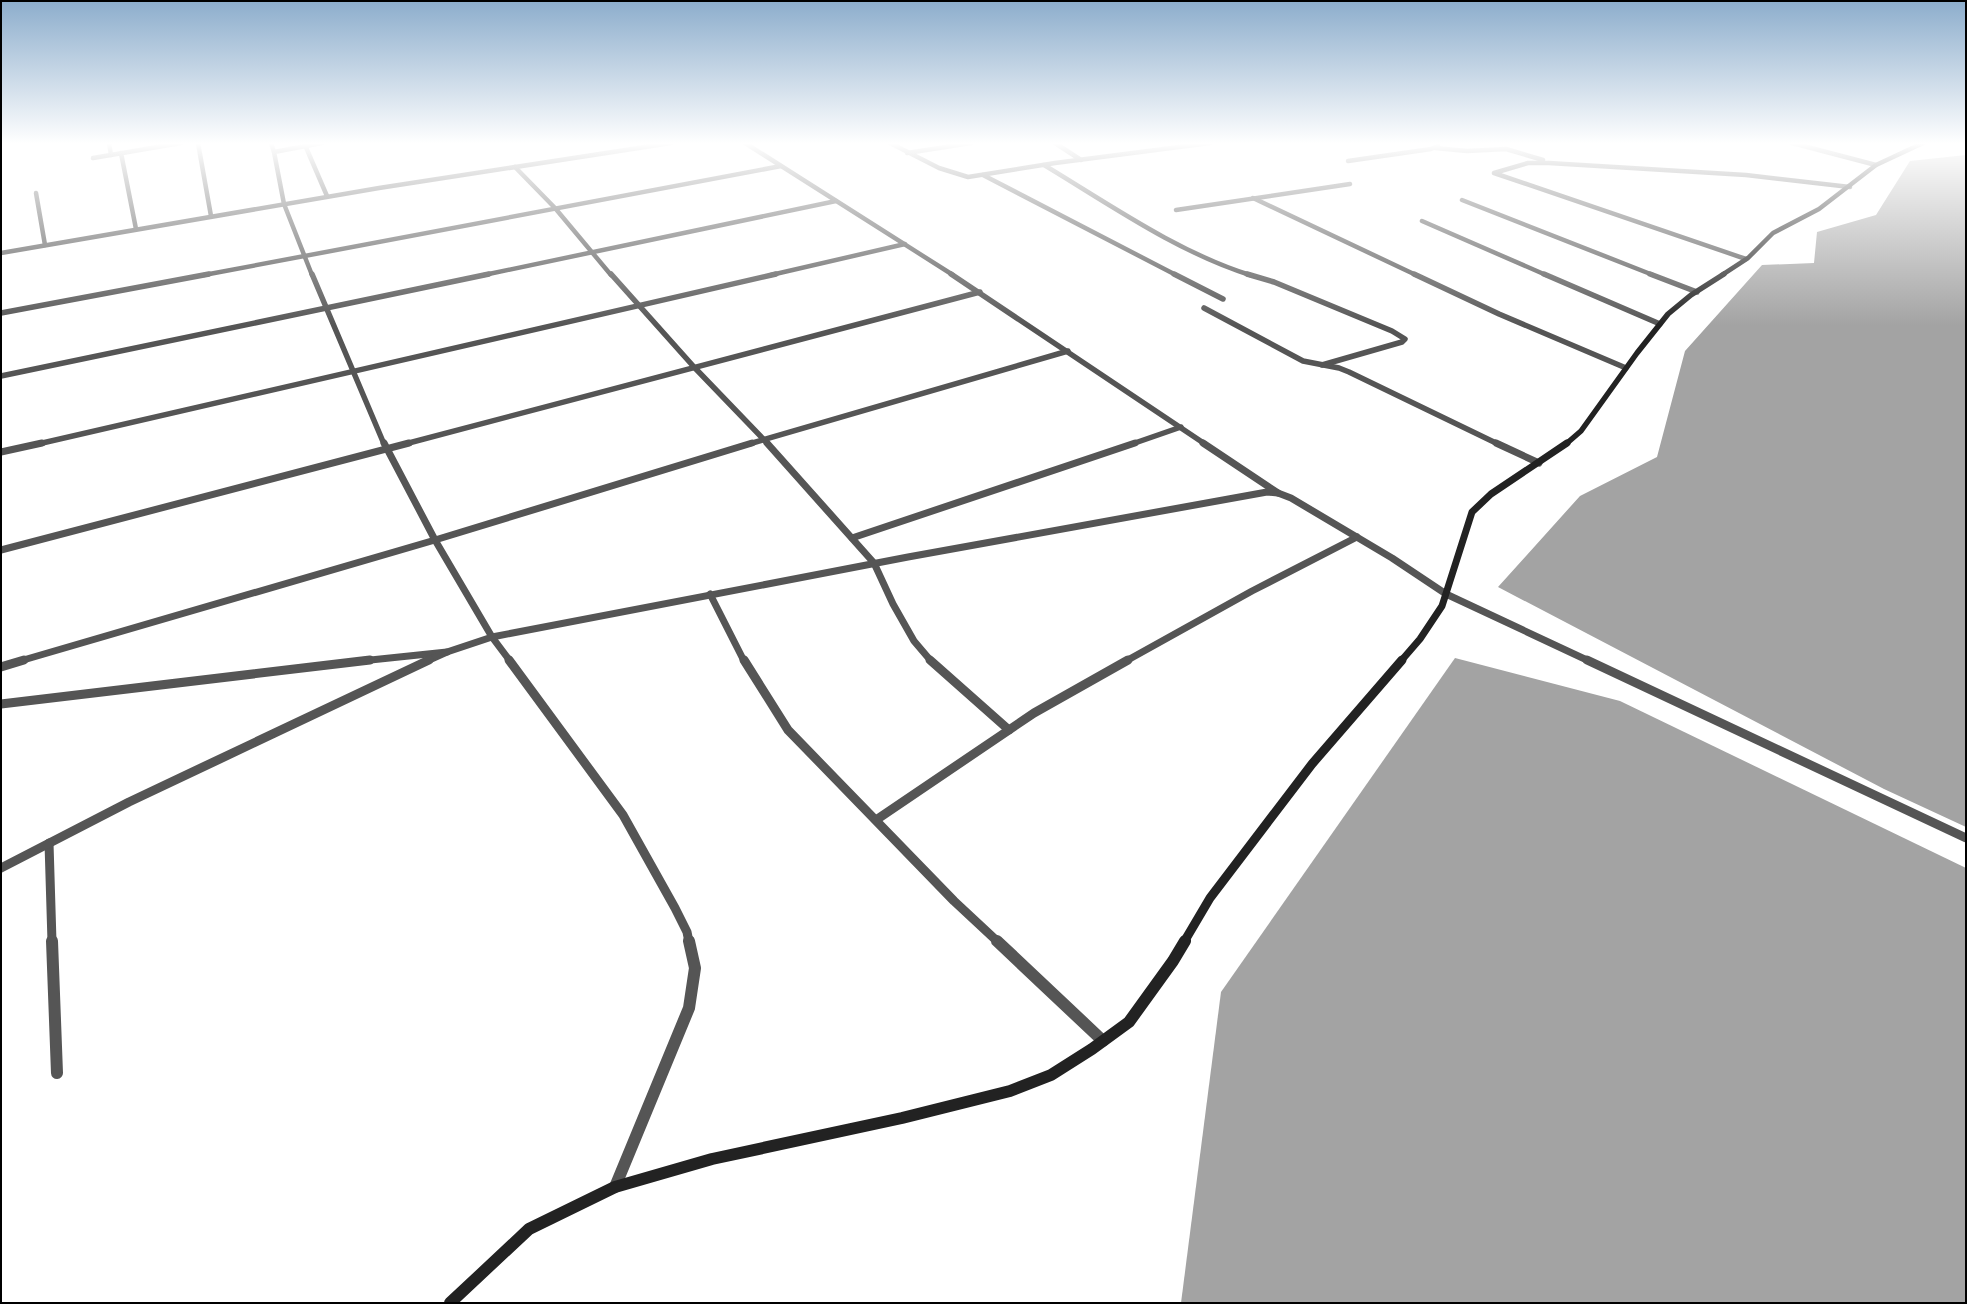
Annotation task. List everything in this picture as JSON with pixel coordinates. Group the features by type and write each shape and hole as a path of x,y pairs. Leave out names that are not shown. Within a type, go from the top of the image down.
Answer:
{"main road":[{"path":"450,1303 529,1229 614,1187 712,1159 902,1118 1010,1091 1051,1075 1129,1022 1173,961 1210,898 1312,764 1420,639 1442,606 1472,512 1491,494 1557,451 1582,430 1626,368 1668,314 1696,292 1746,259 1773,233 1826,204"}],"street":[{"path":"38,204 45,245"},
{"path":"131,204 136,229"},
{"path":"208,204 210,216"},
{"path":"1,253 284,204 325,308 386,448 435,540 492,637 623,815 687,932 695,968 689,1008 614,1187"},
{"path":"551,204 637,305 694,367 764,439 874,563 893,604 914,641 927,658 1009,730"},
{"path":"1,313 577,204"},
{"path":"1,376 822,204"},
{"path":"841,204 980,292 1278,493 1291,498 1406,566 1446,594 1966,838"},
{"path":"1039,204 1223,299"},
{"path":"1108,204 1148,228 1225,267 1274,282 1392,332 1405,339 1402,342 1322,365"},
{"path":"1176,210 1215,204"},
{"path":"1265,204 1499,314 1626,368"},
{"path":"1472,204 1696,292"},
{"path":"1584,204 1746,259"},
{"path":"1422,221 1660,324"},
{"path":"1,452 905,244"},
{"path":"1,550 980,292"},
{"path":"1204,308 1303,361 1339,368 1349,372 1539,463"},
{"path":"1,667 435,540 764,439 1068,351"},
{"path":"852,538 1181,427"},
{"path":"1,868 143,795 447,652 492,637 874,563 1267,492 1278,493"},
{"path":"876,820 1034,713 1252,591 1357,537"},
{"path":"710,594 743,659 788,730 954,901 1103,1041"},
{"path":"1,704 289,669 447,652"},
{"path":"49,843 57,1073"}],"shaded area":[{"path":"1883,204 1966,204 1966,827 1884,789 1498,587 1580,496 1657,457 1685,351 1762,265 1814,263 1817,232 1876,215"},
{"path":"1455,658 1620,701 1966,868 1966,1303 1181,1303 1221,992"}]}
